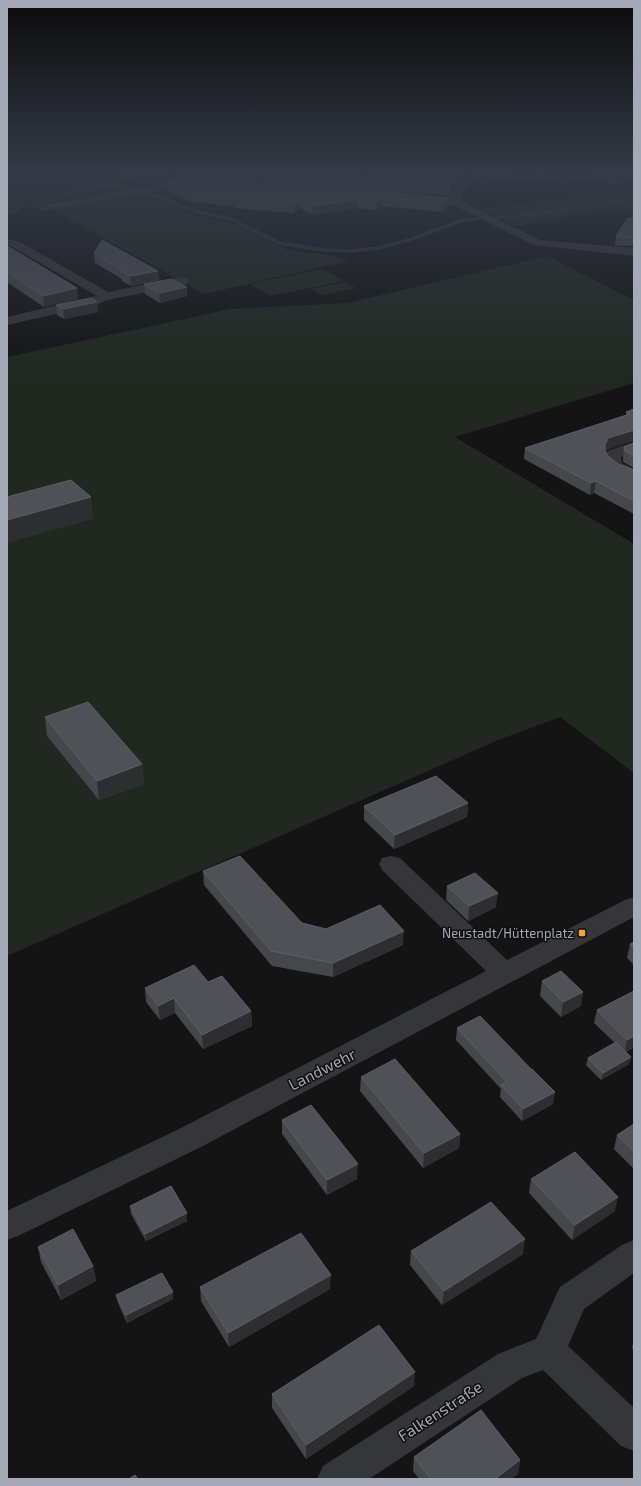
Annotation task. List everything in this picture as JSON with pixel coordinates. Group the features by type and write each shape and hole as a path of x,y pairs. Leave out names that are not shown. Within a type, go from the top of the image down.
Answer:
{"street":[{"path":"533,241 538,244 634,252"},
{"path":"7,242 14,243 104,295 102,297"},
{"path":"7,321 91,302 102,297 183,281"},
{"path":"7,327 26,329"},
{"path":"634,447 613,454 614,465 634,476"},
{"path":"391,864 505,974"},
{"name":"Landwehr","path":"7,1226 188,1139 634,906"},
{"path":"634,1255 572,1298 548,1352 634,1433"},
{"name":"Falkenstraße","path":"336,1479 510,1366 548,1352"}],"shaded area":[{"path":"109,241 270,241 287,250 330,255 349,261 204,294"},
{"path":"547,256 634,300 634,383 455,437 634,544 634,773 560,717 496,741 7,956 7,357 231,309 347,303"},
{"path":"323,269 344,281 270,296 250,284"},
{"path":"346,282 356,288 321,295 311,289"}],"building":[{"path":"101,241 104,241 158,271 130,276 94,254"},
{"path":"7,246 77,288 43,296 7,272"},
{"path":"172,279 187,287 159,293 144,284"},
{"path":"91,298 97,302 63,309 56,305"},
{"path":"634,409 634,430 608,438 605,445 605,451 608,456 618,464 634,470 634,501 596,481 591,483 525,448 630,414 626,412"},
{"path":"634,443 634,456 625,451 624,447"},
{"path":"71,480 91,497 7,520 7,497"},
{"path":"88,702 142,764 97,781 45,717"},
{"path":"436,776 468,803 395,835 364,806"},
{"path":"240,856 302,923 326,929 380,905 404,931 333,963 271,951 203,871"},
{"path":"475,873 498,893 469,906 447,886"},
{"path":"634,942 634,948 630,944"},
{"path":"194,965 208,982 222,976 251,1011 202,1035 174,998 158,1006 145,988"},
{"path":"561,971 583,992 563,1002 542,981"},
{"path":"634,991 634,1036 627,1040 597,1010"},
{"path":"480,1016 555,1092 523,1109 501,1085 507,1082 457,1028"},
{"path":"616,1042 631,1057 603,1073 588,1058"},
{"path":"395,1059 460,1134 424,1153 361,1077"},
{"path":"311,1105 358,1164 327,1180 282,1120"},
{"path":"634,1124 634,1151 617,1135"},
{"path":"575,1152 618,1197 575,1225 531,1179"},
{"path":"171,1186 187,1213 145,1234 130,1206"},
{"path":"491,1202 525,1239 444,1291 411,1251"},
{"path":"73,1229 93,1266 58,1285 38,1247"},
{"path":"301,1233 331,1275 228,1333 200,1287"},
{"path":"162,1273 173,1292 126,1315 116,1295"},
{"path":"379,1325 415,1372 306,1445 272,1394"},
{"path":"481,1410 520,1460 495,1479 431,1479 414,1457"},
{"path":"135,1475 138,1479 129,1479"}],"waterway":[{"path":"276,241 324,250 351,251 378,248 404,241"}],"place":[{"name":"Neustadt/Hüttenplatz","path":"582,933"}]}
